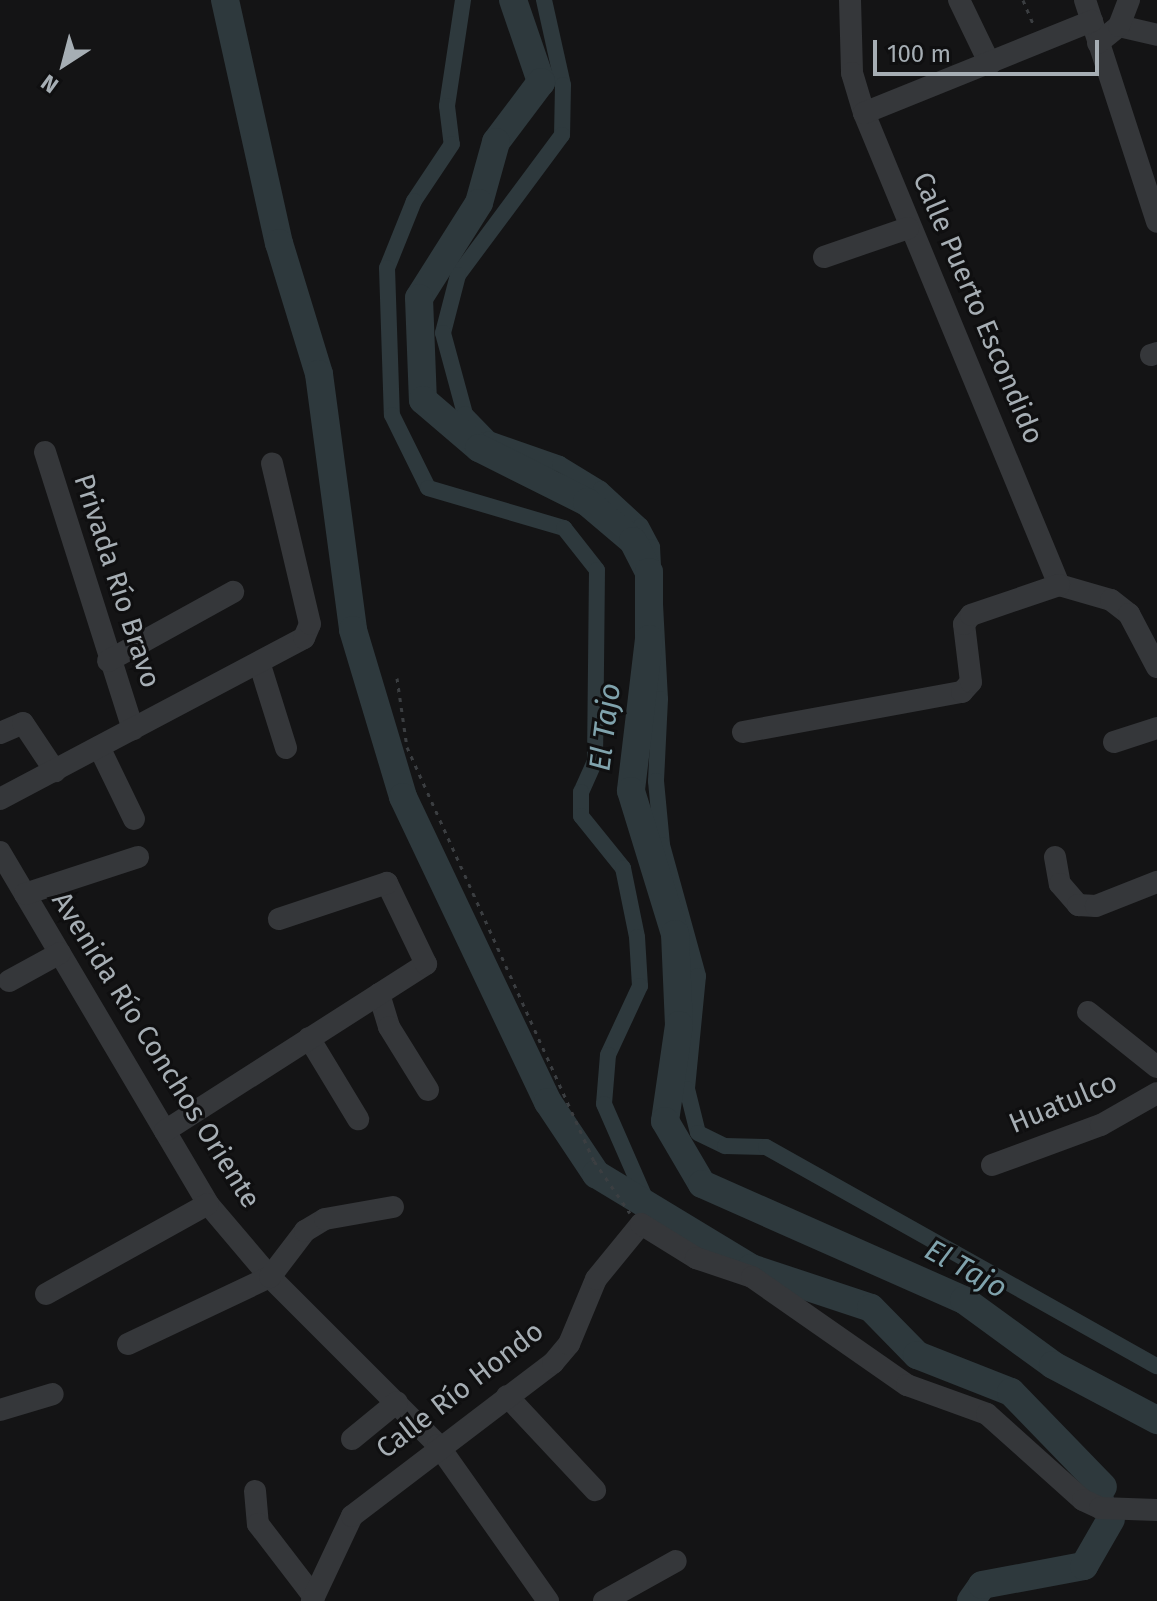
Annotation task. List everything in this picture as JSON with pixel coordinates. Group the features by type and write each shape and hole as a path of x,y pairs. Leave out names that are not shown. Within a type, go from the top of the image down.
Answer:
{"street":[{"name":"Calle Puerto Escondido","path":"850,0 852,73 864,113 956,347 1002,436 1059,585"},
{"path":"959,0 990,64"},
{"path":"1119,26 1129,0"},
{"path":"864,113 1092,21 1157,35"},
{"path":"1092,21 1157,222"},
{"path":"824,257 908,228"},
{"name":"Privada Río Bravo","path":"45,452 108,661 133,729"},
{"name":"Privada Río Bravo","path":"0,799 293,648 310,624 272,463"},
{"path":"743,732 962,692 971,682 964,624 971,615 1059,585 1111,600 1129,614 1157,667"},
{"path":"108,661 233,592"},
{"path":"260,665 286,748"},
{"path":"0,733 23,723 55,771"},
{"path":"1114,742 1157,728"},
{"path":"99,747 134,819"},
{"name":"Avenida Río Conchos Oriente","path":"0,852 6,877 25,894 208,1204 270,1277 438,1445 548,1601"},
{"path":"25,894 138,857"},
{"path":"1055,857 1060,884 1078,905 1096,906 1157,882"},
{"path":"165,1131 426,964 387,883 279,919"},
{"path":"9,981 60,953"},
{"path":"379,994 389,1027 428,1090"},
{"path":"1088,1012 1157,1067"},
{"path":"309,1038 358,1119"},
{"name":"Huatulco","path":"992,1165 1101,1125 1157,1093"},
{"path":"46,1294 208,1204"},
{"path":"128,1344 270,1277 305,1231 325,1219 393,1207"},
{"path":"641,1224 696,1258 752,1277 907,1385 987,1414 1083,1500 1100,1508 1157,1510"},
{"name":"Calle Río Hondo","path":"313,1599 352,1516 569,1344 596,1279 641,1224"},
{"path":"0,1410 53,1394"},
{"path":"507,1396 595,1490"},
{"path":"352,1439 397,1402"},
{"path":"255,1491 258,1524 313,1599"},
{"path":"604,1601 676,1561"}],"path":[{"path":"1023,0 1041,43"},
{"path":"397,678 407,747 463,873 521,986 594,1161 641,1224"}],"waterway":[{"path":"225,0 279,243 319,374 353,630 403,797 548,1102 596,1174 751,1268 871,1308 917,1355 1011,1392 1103,1487"},
{"path":"463,0 447,106 452,144 414,201 387,268 392,415 428,488 564,528 597,570 595,761 581,792 581,816 623,868 637,937 640,986 608,1055 604,1104 646,1200"},
{"name":"El Tajo","path":"513,0 541,82 496,142 479,203 419,298 423,400 479,448 587,502 633,541 649,572 649,639 631,791 675,934 679,1025 665,1121 702,1184 964,1300 1053,1365 1157,1420"},
{"path":"544,0 563,85 562,135 458,275 443,333 465,414 489,439 560,464 601,489 641,526 652,547 660,699 656,781 662,845 698,976 687,1089 698,1133 725,1146 766,1147 1157,1366"},
{"path":"1103,1487 1110,1516"},
{"path":"971,1601 982,1585 1084,1566 1111,1519"}]}
